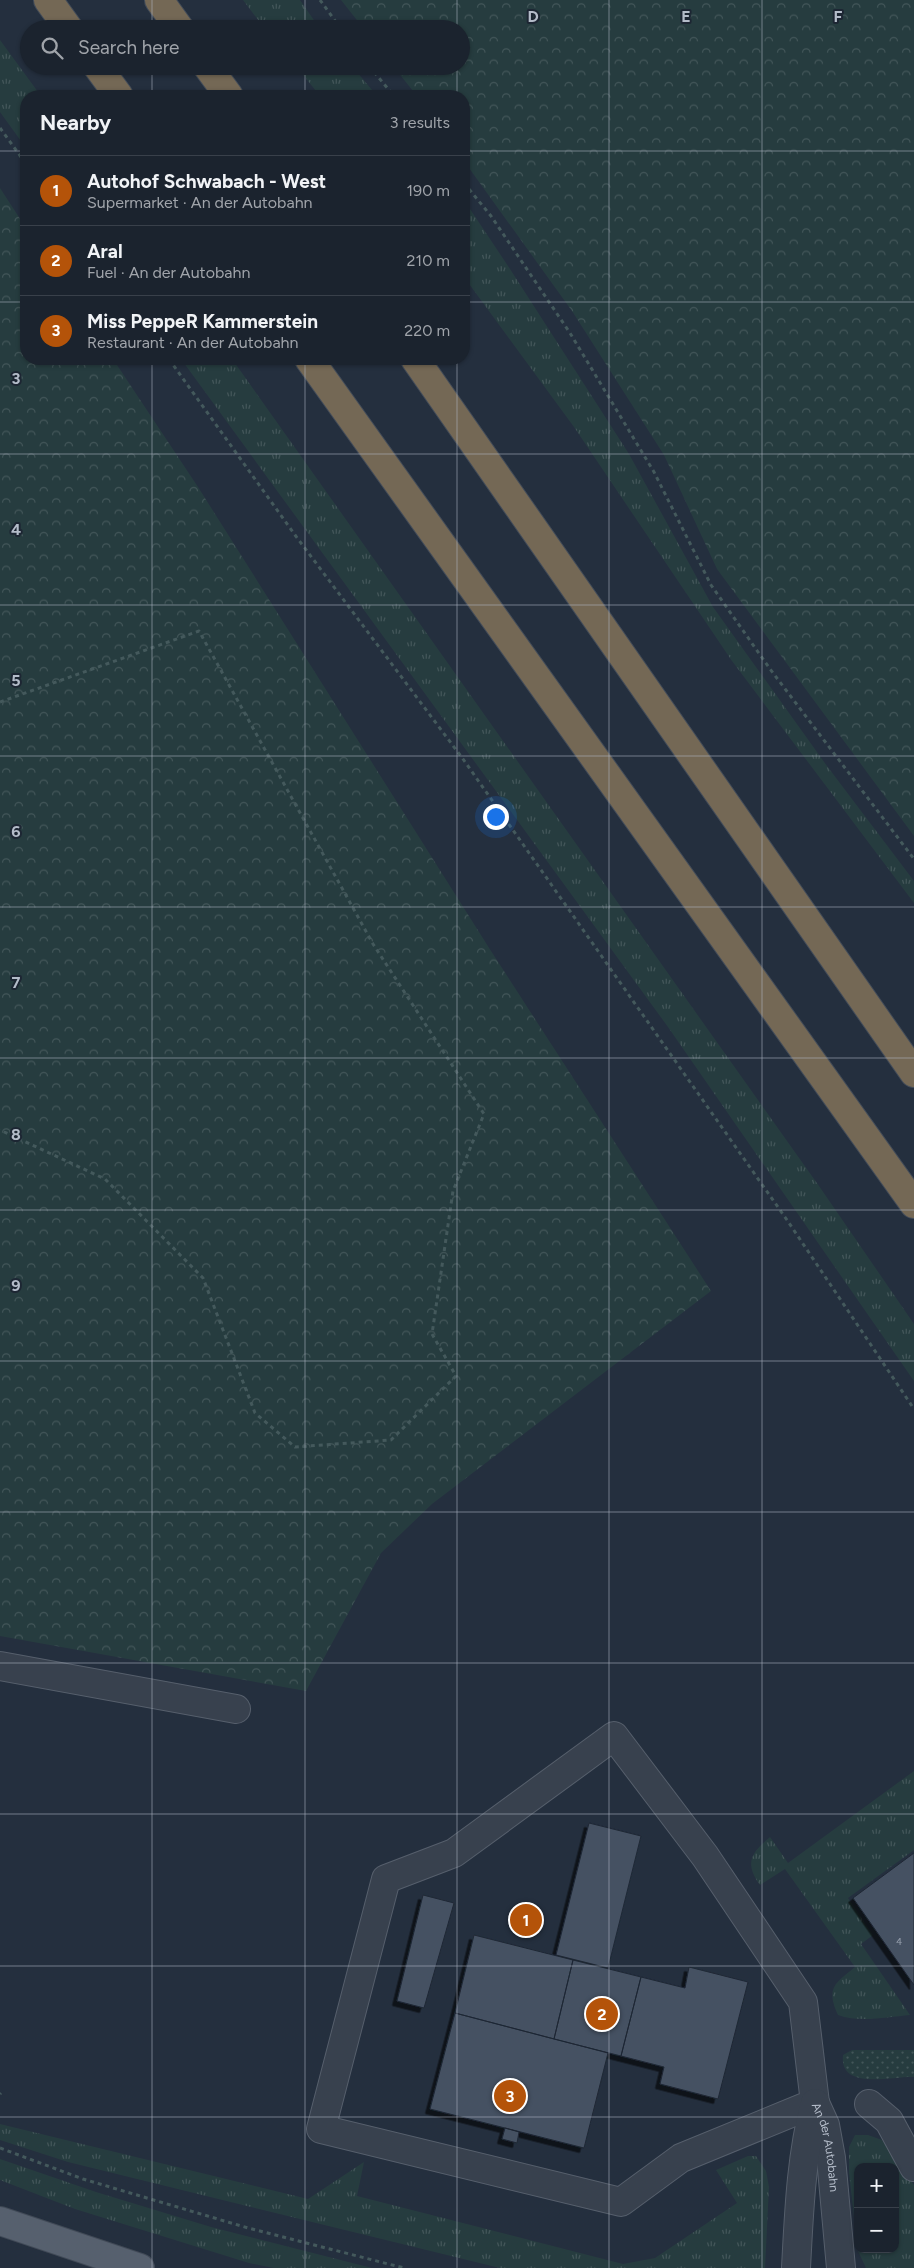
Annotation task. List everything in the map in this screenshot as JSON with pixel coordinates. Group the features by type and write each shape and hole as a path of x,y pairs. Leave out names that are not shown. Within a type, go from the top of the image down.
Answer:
{"highway":[{"path":"48,0 62,20"},
{"path":"159,0 173,20"},
{"path":"104,75 115,90"},
{"path":"214,75 225,90"},
{"path":"313,365 914,1204"},
{"path":"419,365 914,1073"}],"main road":[{"path":"0,2221 140,2268"}],"street":[{"path":"0,1666 236,1709"},
{"path":"614,1736 705,1856 803,2002 814,2103 681,2158 621,2202 321,2129 386,1879 454,1852 614,1736"},
{"name":"An der Autobahn","path":"814,2103 825,2125 831,2158 843,2264"},
{"name":"An der Autobahn","path":"796,2268 801,2178 807,2133 814,2103"},
{"path":"868,2104 889,2121 914,2167"}],"path":[{"path":"320,0 334,20"},
{"path":"376,75 389,90"},
{"path":"0,128 20,156"},
{"path":"470,190 491,216 570,334 654,472 711,585 770,669 914,859"},
{"path":"173,365 295,535 463,759 787,1220 914,1409"},
{"path":"0,702 199,631 373,944 484,1114 453,1191 432,1334 456,1376 391,1440 295,1447 255,1413 204,1278 105,1179 0,1130"},
{"path":"0,2148 84,2179 248,2228 404,2268"}],"green space":[{"path":"243,0 300,0 314,20 258,20"},
{"path":"341,0 914,0 914,836 717,569 664,455 572,311 470,169 470,90 412,90 400,75 470,75 470,20 357,20"},
{"path":"0,40 20,67 20,75 26,75 37,90 20,90 20,140 0,112"},
{"path":"303,75 360,75 372,90 315,90"},
{"path":"0,188 20,219 20,365 117,365 198,487 491,951 711,1291 432,1504 381,1553 306,1691 0,1636"},
{"path":"470,209 629,454 713,607 827,766 914,881 914,903 732,661 574,427 470,285"},
{"path":"185,365 236,365 819,1186 914,1324 914,1381 668,1027"},
{"path":"914,1771 914,1850 848,1898 873,1935 861,1944 910,2015 855,2019 838,2015 832,1998 834,1986 855,1967 785,1869 760,1885 752,1870 752,1859 758,1848 770,1837 788,1863"},
{"path":"852,2050 914,2050 914,2077 858,2078 849,2073 844,2066 843,2055"},
{"path":"0,2124 308,2199 364,2162 357,2196 623,2264 655,2258 737,2203 716,2170 748,2156 756,2156 766,2171 769,2187 765,2268 500,2268 68,2162 0,2140"},
{"path":"855,2135 868,2135 882,2140 898,2163 854,2163 854,2216 849,2173 849,2147"},
{"path":"0,2159 96,2192 211,2227 372,2268 274,2268 249,2263 75,2209 0,2180"},
{"path":"899,2164 914,2185 914,2268 866,2268 859,2253 899,2253"}],"building":[{"path":"589,1823 641,1836 608,1968 556,1955"},
{"path":"914,1853 914,1985 853,1898"},
{"path":"423,1895 454,1903 424,2008 397,2001"},
{"path":"474,1935 573,1960 554,2039 455,2013"},
{"path":"573,1960 641,1977 621,2056 554,2039"},
{"path":"689,1967 748,1982 718,2099 660,2084 664,2067 621,2056 641,1977 685,1988"},
{"path":"455,2013 608,2053 584,2148 430,2109"},
{"path":"505,2128 519,2132 517,2143 502,2139"}],"place":[{"name":"Autohof Schwabach - West","path":"526,1920"},
{"name":"Aral","path":"602,2014"},
{"name":"Miss PeppeR Kammerstein","path":"510,2096"}]}
